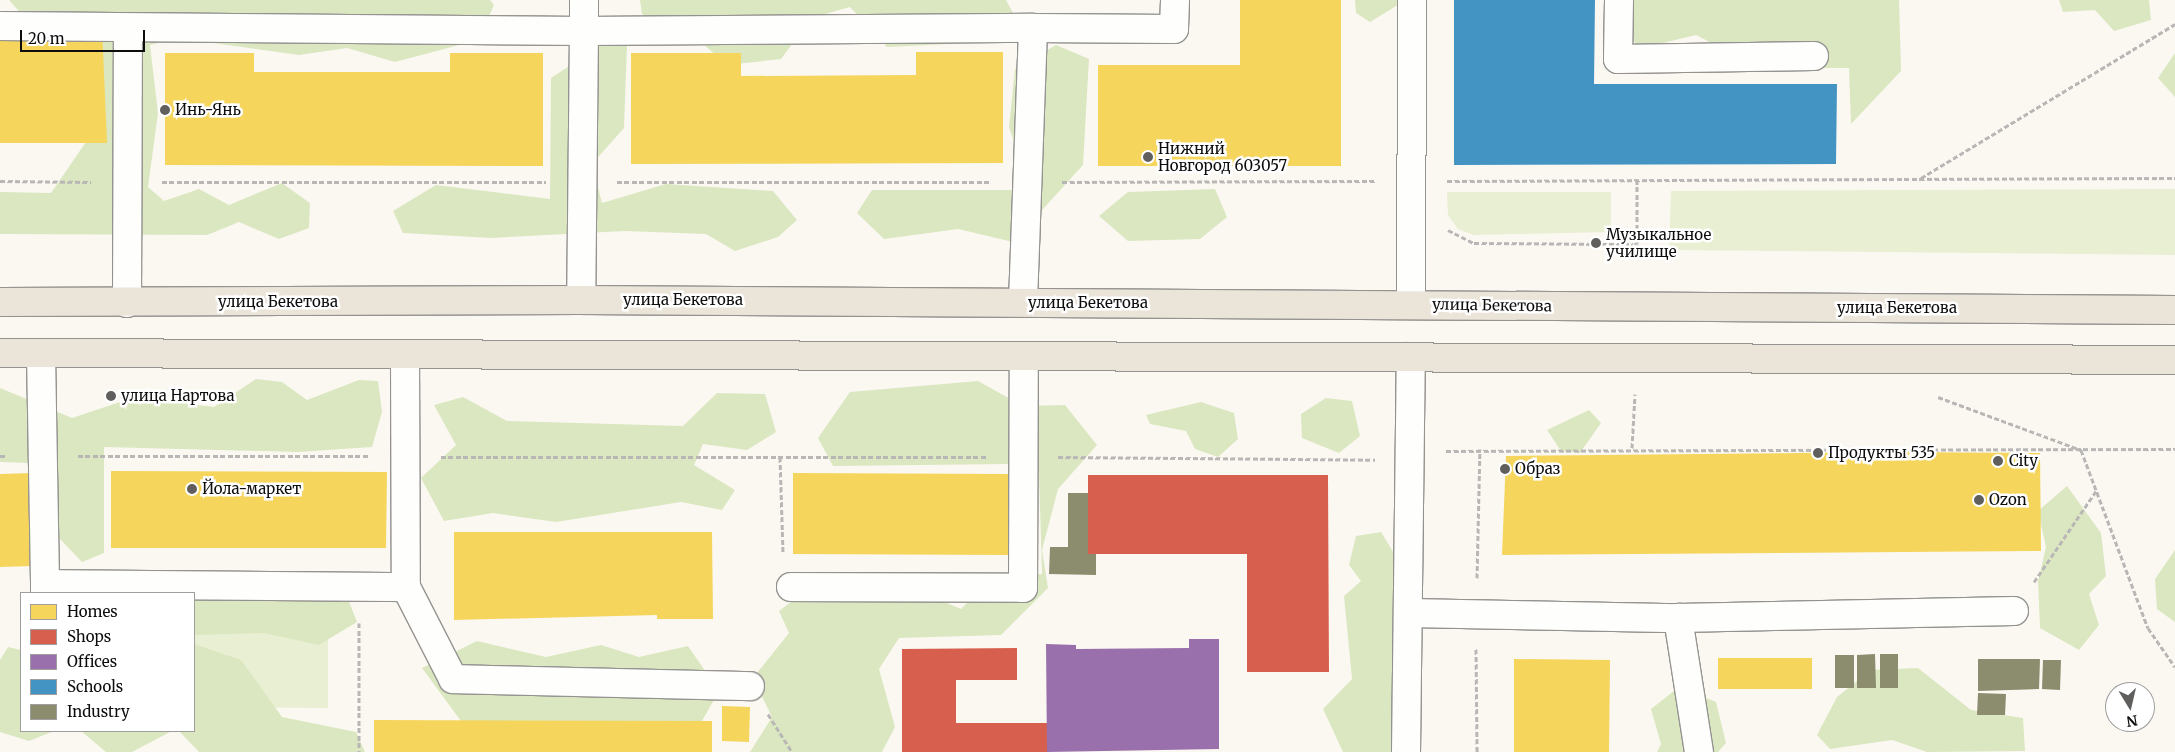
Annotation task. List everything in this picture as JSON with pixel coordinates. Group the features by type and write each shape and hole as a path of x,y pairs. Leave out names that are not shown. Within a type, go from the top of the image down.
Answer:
{"main road":[{"name":"улица Бекетова","path":"0,302 581,300 2175,310"},
{"path":"0,352 2175,360"}],"street":[{"path":"581,300 584,0"},
{"path":"0,26 584,31 1174,29 1175,0"},
{"path":"1410,304 1412,0"},
{"path":"1619,0 1618,60 1814,56"},
{"path":"127,303 129,182 128,28"},
{"path":"1023,302 1033,28"},
{"path":"41,353 45,589 406,587"},
{"path":"405,354 406,587 452,679 750,686"},
{"path":"791,587 1023,588 1024,356"},
{"path":"1406,752 1410,613 1411,357"},
{"path":"1410,613 1678,618 2014,611"},
{"path":"1678,618 1699,752"}],"path":[{"path":"1920,179 2175,24"},
{"path":"1438,181 2175,178"},
{"path":"1637,180 1637,250"},
{"path":"0,181 1387,181"},
{"path":"1446,226 1449,232 1474,243 1637,244"},
{"path":"1928,393 2081,450 2148,628 2175,667"},
{"path":"1632,448 1634,394 1644,394"},
{"path":"1436,451 1632,448 2175,449"},
{"path":"0,456 1024,457 1383,460"},
{"path":"780,457 783,558 791,587"},
{"path":"2014,611 2096,491"},
{"path":"359,587 359,752"},
{"path":"750,686 792,752"}],"green space":[{"path":"9,0 490,0 494,5 478,40 395,62 347,48 299,55 178,38 150,45 158,113 148,187 164,201 199,189 229,205 282,183 310,203 309,228 279,239 239,222 207,235 0,234 0,192 51,193 88,139 37,32"},
{"path":"640,0 1006,0 1013,13 990,42 887,47 850,7 811,18 781,59 727,65 695,37 642,14"},
{"path":"1355,0 1406,0 1370,22 1356,13"},
{"path":"1605,0 1899,0 1901,71 1851,124 1849,68 1760,68 1696,35 1642,48 1605,18"},
{"path":"2059,0 2149,0 2151,20 2114,31 2095,10 2063,12"},
{"path":"603,44 627,44 624,128 592,164 602,203 666,184 773,191 797,220 778,237 735,251 706,234 625,231 491,238 403,233 393,211 436,185 550,199 551,78"},
{"path":"1056,45 1089,59 1083,165 1013,242 958,229 884,239 857,213 872,190 1012,190 1021,162 1009,127 1015,69"},
{"path":"2175,53 2175,97 2158,78"},
{"path":"1215,189 1227,217 1200,239 1128,241 1099,216 1128,192"},
{"path":"2175,189 2175,255 1669,250 1671,191"},
{"path":"1447,192 1611,192 1611,232 1474,235 1458,229 1448,215"},
{"path":"256,379 282,382 307,400 359,380 378,381 382,412 372,447 298,452 104,447 104,553 82,562 59,538 53,464 0,462 0,388 72,418 135,397 214,407"},
{"path":"978,381 1023,406 1065,405 1097,445 1058,489 1042,550 1048,588 1001,635 899,638 879,669 895,727 882,752 750,752 772,717 753,678 789,633 779,611 827,575 885,577 961,609 988,581 1042,574 1039,472 1009,464 833,466 818,438 850,392"},
{"path":"717,393 765,394 776,432 747,450 703,444 694,465 735,490 722,510 681,502 556,522 493,513 444,521 421,478 456,445 434,405 463,397 507,421 683,426"},
{"path":"1326,398 1352,401 1360,436 1339,453 1302,438 1301,414"},
{"path":"1201,402 1234,413 1238,439 1218,457 1195,449 1186,431 1150,424 1146,415"},
{"path":"1589,410 1601,423 1580,453 1561,451 1547,430"},
{"path":"2067,486 2101,533 2106,576 2089,594 2099,625 2079,650 2040,628 2038,581 2046,547 2038,511"},
{"path":"1381,532 1401,565 1393,595 1415,641 1410,752 1343,752 1323,709 1352,679 1344,596 1361,581 1349,565 1356,536"},
{"path":"2175,550 2175,622 2157,609 2155,579"},
{"path":"341,581 357,622 319,645 264,633 195,635 195,596"},
{"path":"195,619 328,619 328,708 195,707"},
{"path":"477,641 546,657 601,645 639,657 688,646 719,691 698,728 469,732 422,668"},
{"path":"195,644 241,660 282,717 356,732 365,752 199,752 180,732 195,732"},
{"path":"8,647 20,650 20,732 52,732 29,741 0,732 0,660"},
{"path":"1918,668 1971,710 2023,718 2025,751 1927,752 1892,740 1830,749 1817,735 1837,697 1871,670"},
{"path":"1679,687 1716,702 1726,743 1718,752 1657,752 1661,744 1651,709"},
{"path":"82,732 170,732 132,752 106,752"}],"building: Homes":[{"path":"1240,0 1341,0 1341,166 1098,166 1098,65 1240,65"},
{"path":"102,27 107,143 0,143 0,35"},
{"path":"916,52 1003,52 1003,163 631,164 631,53 741,53 741,76 916,75"},
{"path":"165,53 254,53 254,72 450,72 450,53 543,53 543,166 165,165"},
{"path":"1894,452 2040,453 2041,551 1502,555 1506,456"},
{"path":"111,471 387,472 386,548 111,548"},
{"path":"33,473 33,566 0,567 0,474"},
{"path":"793,473 1009,474 1009,555 793,554"},
{"path":"454,532 712,532 713,619 657,619 657,615 454,620"},
{"path":"1718,658 1812,658 1812,689 1718,689"},
{"path":"1514,659 1610,660 1609,752 1514,752"},
{"path":"722,706 750,707 749,742 722,741"},
{"path":"374,720 712,721 712,752 374,752"}],"building: Shops":[{"path":"1088,475 1328,475 1329,672 1247,672 1247,554 1088,554"},
{"path":"1017,648 1017,680 956,680 956,723 1047,723 1047,752 902,752 902,649"}],"building: Offices":[{"path":"1189,639 1219,639 1219,749 1047,752 1046,644 1076,645 1076,649 1189,648"}],"building: Schools":[{"path":"1454,0 1595,0 1594,84 1837,84 1836,164 1454,165"}],"building: Industry":[{"path":"1068,493 1088,493 1088,554 1096,554 1096,575 1049,574 1050,547 1068,547"},
{"path":"1875,654 1876,688 1857,688 1857,655"},
{"path":"1880,654 1898,654 1898,688 1880,688"},
{"path":"1835,655 1854,655 1854,688 1835,688"},
{"path":"1978,659 2040,659 2039,689 1978,691"},
{"path":"2043,660 2061,660 2060,690 2042,689"},
{"path":"1978,693 2006,694 2005,715 1977,715"}],"place":[{"name":"Инь-Янь","path":"165,110"},
{"name":"Нижний Новгород 603057","path":"1148,157"},
{"name":"Музыкальное училище","path":"1596,243"},
{"name":"улица Нартова","path":"111,396"},
{"name":"Продукты 535","path":"1818,453"},
{"name":"City","path":"1998,461"},
{"name":"Образ","path":"1505,469"},
{"name":"Йола-маркет","path":"192,489"},
{"name":"Ozon","path":"1979,500"}]}
